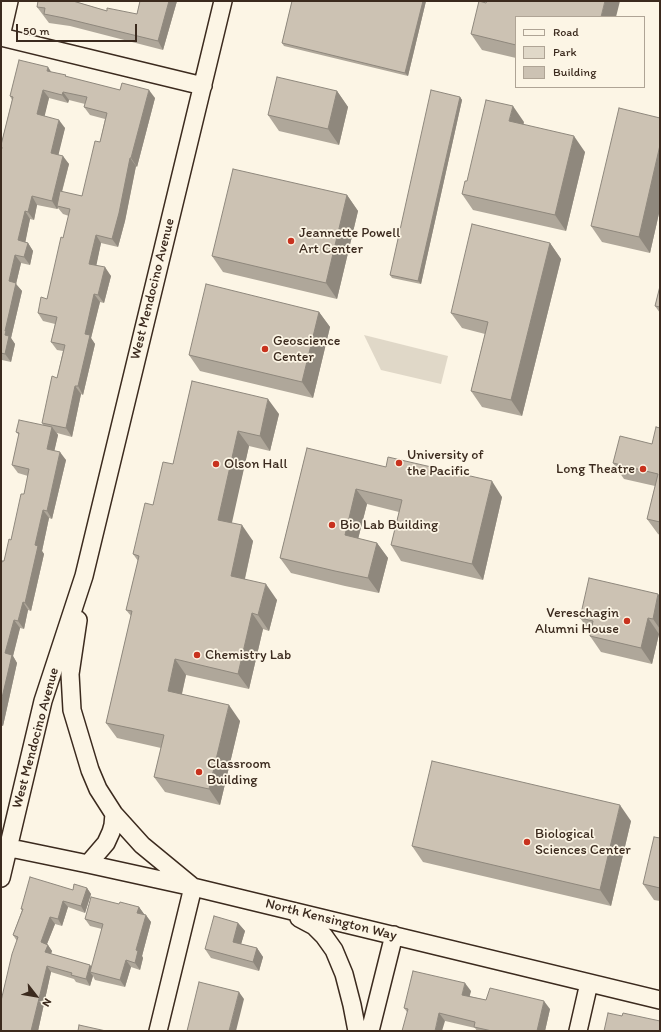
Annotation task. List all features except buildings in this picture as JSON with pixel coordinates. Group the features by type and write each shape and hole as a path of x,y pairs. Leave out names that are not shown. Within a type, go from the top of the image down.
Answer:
{"street":[{"path":"9,1 1,36 203,86"},
{"name":"West Mendocino Avenue","path":"1,878 5,847 43,701 84,576 223,1"},
{"name":"West Mendocino Avenue","path":"84,576 70,674 72,710 90,770 98,789 114,814 142,845 192,887"},
{"path":"88,864 106,843 113,825 114,814"},
{"name":"North Kensington Way","path":"5,847 192,887 660,1000"},
{"path":"158,1031 192,887"},
{"path":"279,908 314,926 324,936 334,950 345,980 357,1031"},
{"path":"370,1031 394,935"},
{"path":"578,1031 589,983"}],"green space":[{"path":"364,335 448,356 441,384 381,370"}],"place":[{"name":"Jeannette Powell Art Center","path":"291,241"},
{"name":"Geoscience Center","path":"265,349"},
{"name":"University of the Pacific","path":"399,463"},
{"name":"Olson Hall","path":"216,464"},
{"name":"Long Theatre","path":"643,469"},
{"name":"Bio Lab Building","path":"332,525"},
{"name":"Vereschagin Alumni House","path":"627,621"},
{"name":"Chemistry Lab","path":"197,655"},
{"name":"Classroom Building","path":"199,772"},
{"name":"Biological Sciences Center","path":"527,842"}]}
